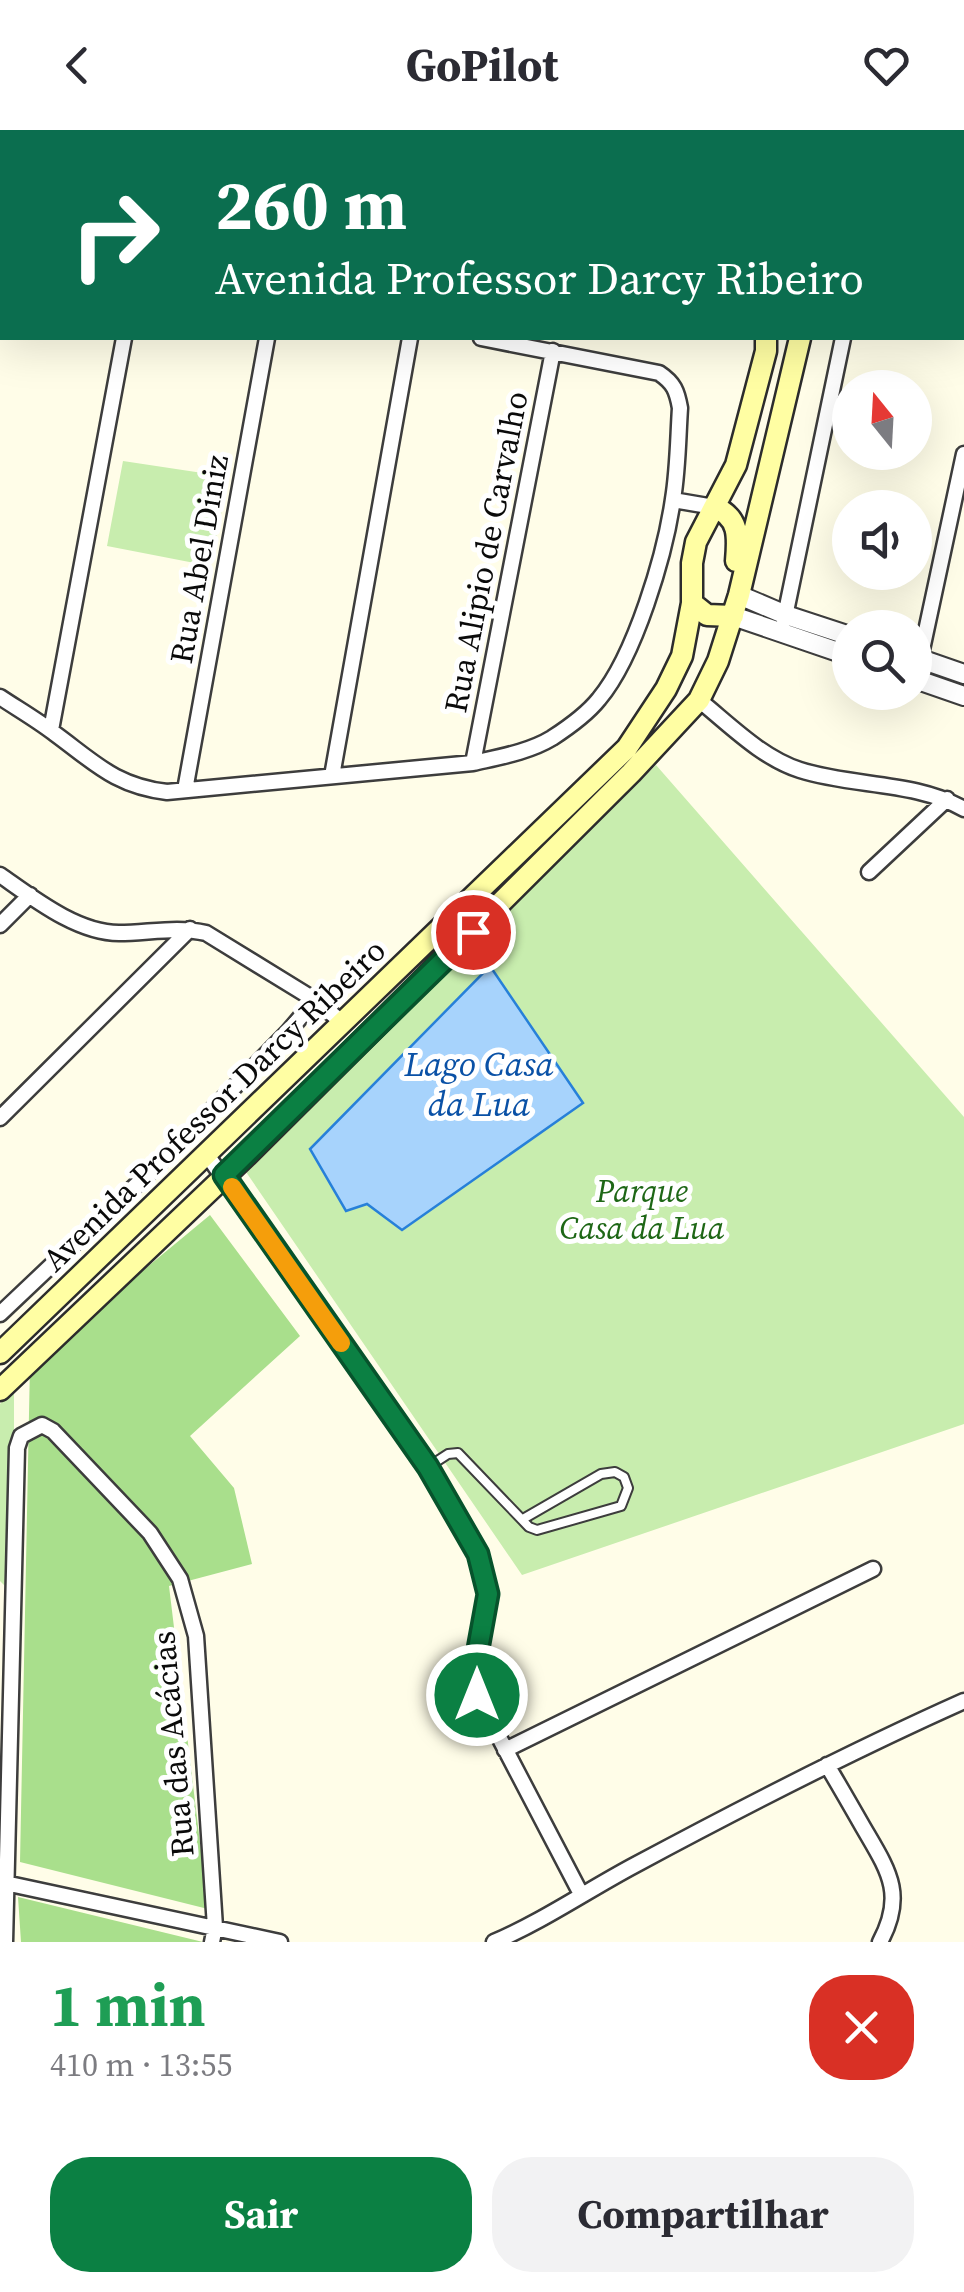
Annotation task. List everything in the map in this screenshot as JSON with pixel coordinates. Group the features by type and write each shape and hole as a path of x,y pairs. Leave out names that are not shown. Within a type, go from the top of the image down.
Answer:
{"main road":[{"name":"Avenida Professor Darcy Ribeiro","path":"3,1343 612,766 666,689 682,656 692,603 694,554 736,465 766,340"},
{"name":"Avenida Professor Darcy Ribeiro","path":"0,1390 610,795 699,700 718,661 740,588 800,340"},
{"path":"714,507 728,514 736,528 735,569 740,588"},
{"path":"692,603 707,615 732,616"},
{"path":"682,656 699,700"}],"street":[{"path":"51,730 124,340"},
{"name":"Rua Abel Diniz","path":"185,790 267,340"},
{"path":"332,776 410,340"},
{"path":"0,697 113,778 156,790 473,763 517,753 573,724 600,699 623,661 661,556 673,500 680,408 672,382 659,373 492,340"},
{"path":"784,623 843,340"},
{"name":"Rua Alipio de Carvalho","path":"473,763 553,351"},
{"path":"929,610 964,454"},
{"path":"673,500 714,507"},
{"path":"661,556 681,550 694,554"},
{"path":"740,588 784,623 832,647"},
{"path":"732,616 832,632"},
{"path":"932,663 964,674"},
{"path":"932,685 964,696"},
{"path":"699,700 762,750 799,770 947,799 964,809"},
{"path":"868,872 947,799"},
{"path":"0,874 96,931 118,934 190,929 222,940 344,1022"},
{"path":"0,925 30,895"},
{"path":"0,1118 190,929"},
{"path":"0,1314 172,1150 316,1000"},
{"path":"205,1152 428,1467 478,1554 488,1594 474,1671 477,1695 581,1894"},
{"name":"Rua das Acácias","path":"12,1745 17,1448 21,1436 42,1425 54,1431 150,1533 180,1579 196,1636 214,1934"},
{"path":"504,1750 874,1569"},
{"path":"494,1942 827,1765 962,1704"},
{"path":"0,1757 12,1745"},
{"path":"5,1942 12,1745"},
{"path":"827,1765 890,1876 892,1919 880,1942"},
{"path":"5,1884 214,1934 280,1942"}],"lane":[{"path":"428,1467 448,1454 458,1453 529,1527 536,1530 621,1506 628,1488 624,1477 614,1472 601,1474 523,1519"}],"green space":[{"path":"123,461 229,477 210,566 107,546"},
{"name":"Parque Casa da Lua","path":"656,765 964,1117 964,1424 522,1575 246,1172"},
{"path":"210,1215 300,1336 190,1436 234,1488 252,1564 169,1586 208,1909 20,1862 30,1364"},
{"path":"14,1388 14,1595 0,1581 0,1404"},
{"path":"18,1897 203,1942 21,1942"}],"water":[{"name":"Lago Casa da Lua","path":"490,966 583,1103 402,1230 367,1204 346,1211 310,1149"}],"slow traffic":[{"path":"232,1187 341,1343"}],"route":[{"path":"473,932 224,1175 428,1467 478,1554 488,1594 477,1641 477,1695"}]}
